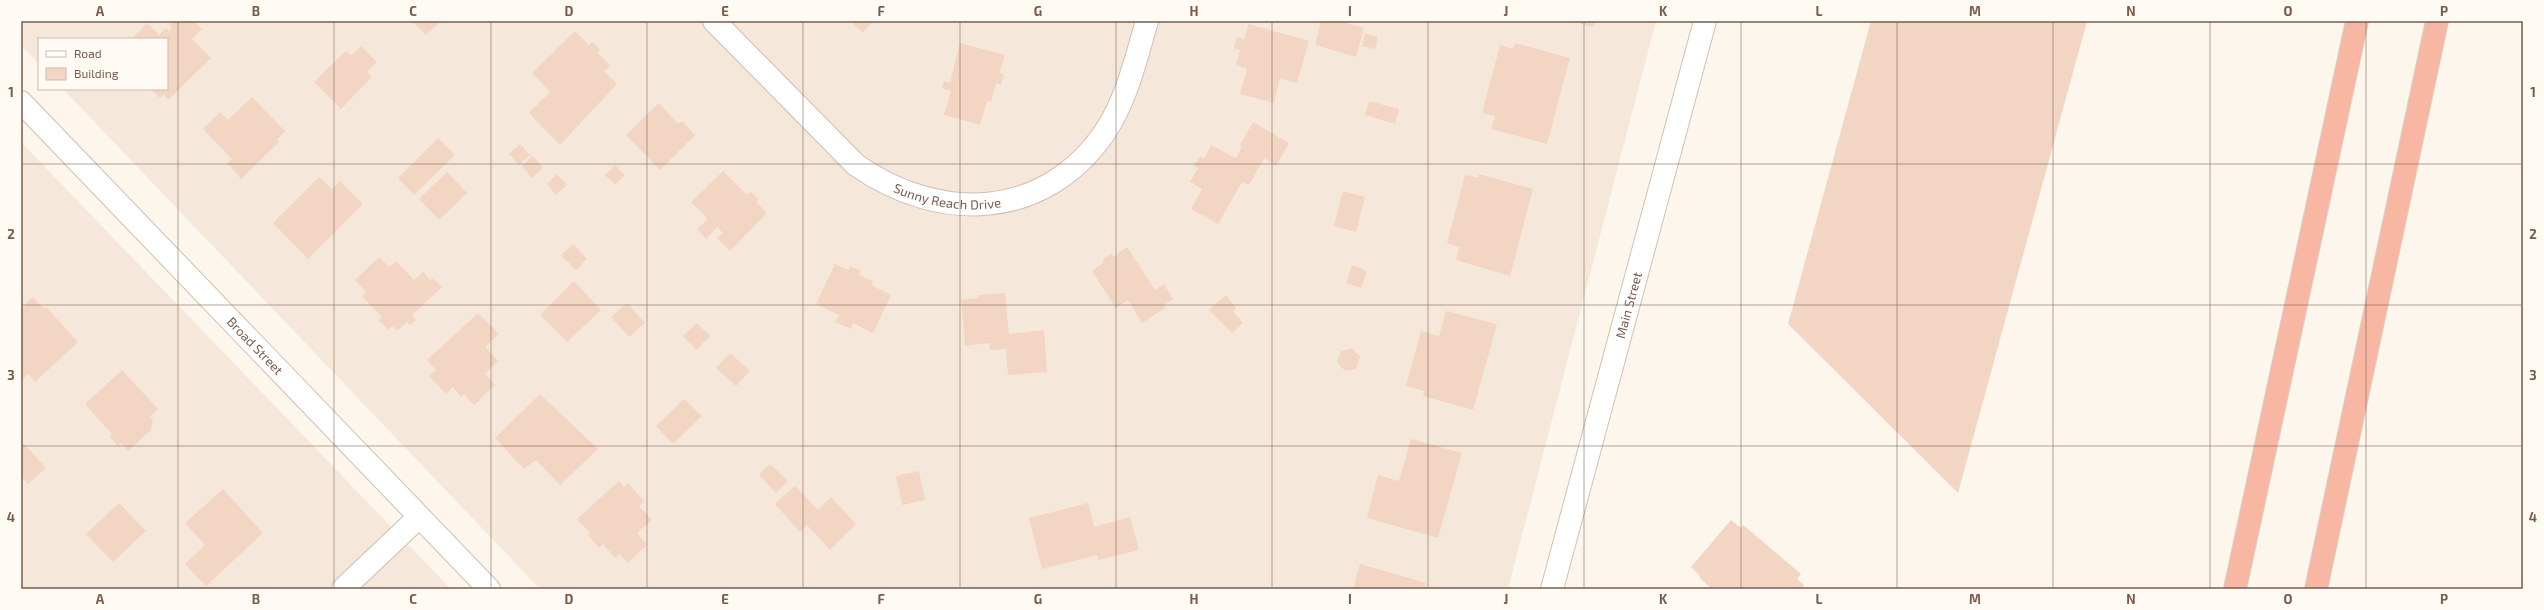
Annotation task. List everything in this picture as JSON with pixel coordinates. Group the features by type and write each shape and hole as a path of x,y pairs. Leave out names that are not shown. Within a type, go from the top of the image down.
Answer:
{"highway":[{"path":"2235,589 2357,21"},
{"path":"2316,589 2437,21"}],"street":[{"name":"Sunny Reach Drive","path":"714,21 856,165 875,179 917,197 966,205 985,204 1028,194 1058,178 1088,152 1106,131 1124,96 1147,21"},
{"name":"Main Street","path":"1552,589 1705,21"},
{"name":"Broad Street","path":"21,102 489,589"},
{"path":"343,589 419,516"}],"shaded area":[{"path":"21,21 1656,21 1508,589 540,589 64,90 168,90 168,38 38,38 38,63 21,45"},
{"path":"21,142 451,589 21,589"}],"building":[{"path":"173,21 193,21 202,29 192,39 211,58 168,100 164,95 160,98 152,90 168,90 168,38 133,38 147,23 159,35 166,28 169,31 172,28 169,25"},
{"path":"412,21 441,21 426,35"},
{"path":"856,21 873,21 863,33 853,24"},
{"path":"1321,21 1340,21 1364,28 1356,57 1315,45"},
{"path":"1571,21 1595,21 1593,27"},
{"path":"1871,21 2087,21 1958,493 1788,324"},
{"path":"1249,24 1309,41 1297,83 1280,78 1274,103 1240,94 1247,69 1236,65 1240,50 1234,48 1237,37 1244,39"},
{"path":"575,31 589,45 592,42 600,50 597,52 610,66 604,71 617,84 560,145 529,113 550,92 532,73"},
{"path":"1365,33 1378,37 1375,49 1362,46"},
{"path":"960,43 1005,55 999,73 1004,74 1001,85 996,83 991,102 987,101 980,125 944,115 951,91 942,88 944,81 950,83"},
{"path":"1515,43 1570,58 1547,144 1491,129 1495,116 1482,113 1500,45 1513,49"},
{"path":"361,46 377,62 367,72 372,77 341,109 314,82 346,51 351,56"},
{"path":"252,97 285,131 277,140 279,142 241,179 227,163 232,159 203,129 220,112 228,120"},
{"path":"1369,101 1399,109 1395,124 1365,115"},
{"path":"659,103 678,124 682,121 695,135 660,170 626,135"},
{"path":"1253,122 1289,143 1276,166 1264,158 1249,185 1242,182 1218,224 1191,209 1202,189 1190,182 1198,168 1194,166 1200,156 1204,159 1211,145 1236,158 1242,146 1240,145"},
{"path":"438,138 455,155 414,195 398,178"},
{"path":"520,144 530,155 519,165 509,154"},
{"path":"532,156 543,167 532,178 522,166"},
{"path":"615,165 625,175 615,185 605,175"},
{"path":"723,171 747,195 751,192 759,199 756,202 767,213 730,251 717,238 723,233 717,227 706,239 697,229 708,219 691,202"},
{"path":"447,172 467,193 439,220 419,199"},
{"path":"557,174 567,185 556,195 547,184"},
{"path":"1479,174 1533,189 1510,276 1456,260 1459,247 1447,243 1465,175 1478,178"},
{"path":"319,177 332,189 340,181 363,204 308,259 273,223"},
{"path":"1343,191 1365,197 1356,232 1334,226"},
{"path":"573,244 587,259 576,270 561,255"},
{"path":"1127,247 1155,290 1164,284 1173,299 1164,305 1165,308 1142,323 1128,300 1116,308 1092,271 1104,262 1103,259 1112,253 1113,257"},
{"path":"379,257 389,267 396,261 414,280 423,272 430,280 433,278 442,287 412,315 416,320 410,325 407,322 397,331 392,326 389,330 378,320 382,317 362,296 366,292 355,280"},
{"path":"835,264 849,270 850,266 861,271 859,275 873,281 871,285 891,295 873,333 853,323 851,329 835,322 839,315 816,304"},
{"path":"1352,265 1367,271 1361,288 1346,283"},
{"path":"574,281 601,310 567,342 540,315"},
{"path":"1005,293 1009,334 1044,330 1047,372 1008,375 1006,349 990,350 989,343 965,346 961,300 978,298 978,295"},
{"path":"1226,295 1236,308 1233,311 1243,323 1232,333 1209,310"},
{"path":"33,297 44,309 46,307 78,342 35,382 28,374 21,381 21,309"},
{"path":"627,303 645,323 629,337 611,317"},
{"path":"1446,311 1497,324 1473,410 1423,396 1424,391 1406,386 1421,331 1439,336"},
{"path":"478,313 499,334 485,347 498,361 485,374 495,385 474,405 464,394 461,397 453,387 446,394 429,376 436,370 427,360"},
{"path":"697,323 710,336 696,350 683,336"},
{"path":"1352,348 1360,357 1356,369 1345,371 1337,362 1341,351"},
{"path":"730,353 750,371 736,386 716,368"},
{"path":"122,370 158,409 150,417 153,420 151,430 128,451 121,443 118,446 110,437 112,434 85,404"},
{"path":"540,394 598,449 560,485 536,460 524,469 495,438"},
{"path":"684,399 702,416 673,444 656,426"},
{"path":"1411,439 1462,453 1438,538 1367,518 1378,475 1399,481"},
{"path":"23,443 46,468 28,484 21,476"},
{"path":"770,464 788,481 776,493 759,475"},
{"path":"919,471 925,500 902,505 896,476"},
{"path":"619,481 624,487 628,483 644,501 639,506 652,520 637,533 647,545 628,563 619,554 615,558 603,544 599,548 588,535 590,533 577,519"},
{"path":"795,486 818,510 831,497 856,524 830,550 807,525 800,532 775,504"},
{"path":"223,489 263,533 206,586 185,564 205,545 185,523"},
{"path":"119,503 146,531 113,562 86,534"},
{"path":"1088,503 1094,527 1130,517 1139,550 1098,560 1097,555 1042,569 1029,518"},
{"path":"1731,520 1741,528 1743,525 1801,574 1797,579 1804,585 1801,589 1712,589 1699,577 1700,576 1691,567"},
{"path":"1360,564 1426,583 1425,589 1353,589"}]}
